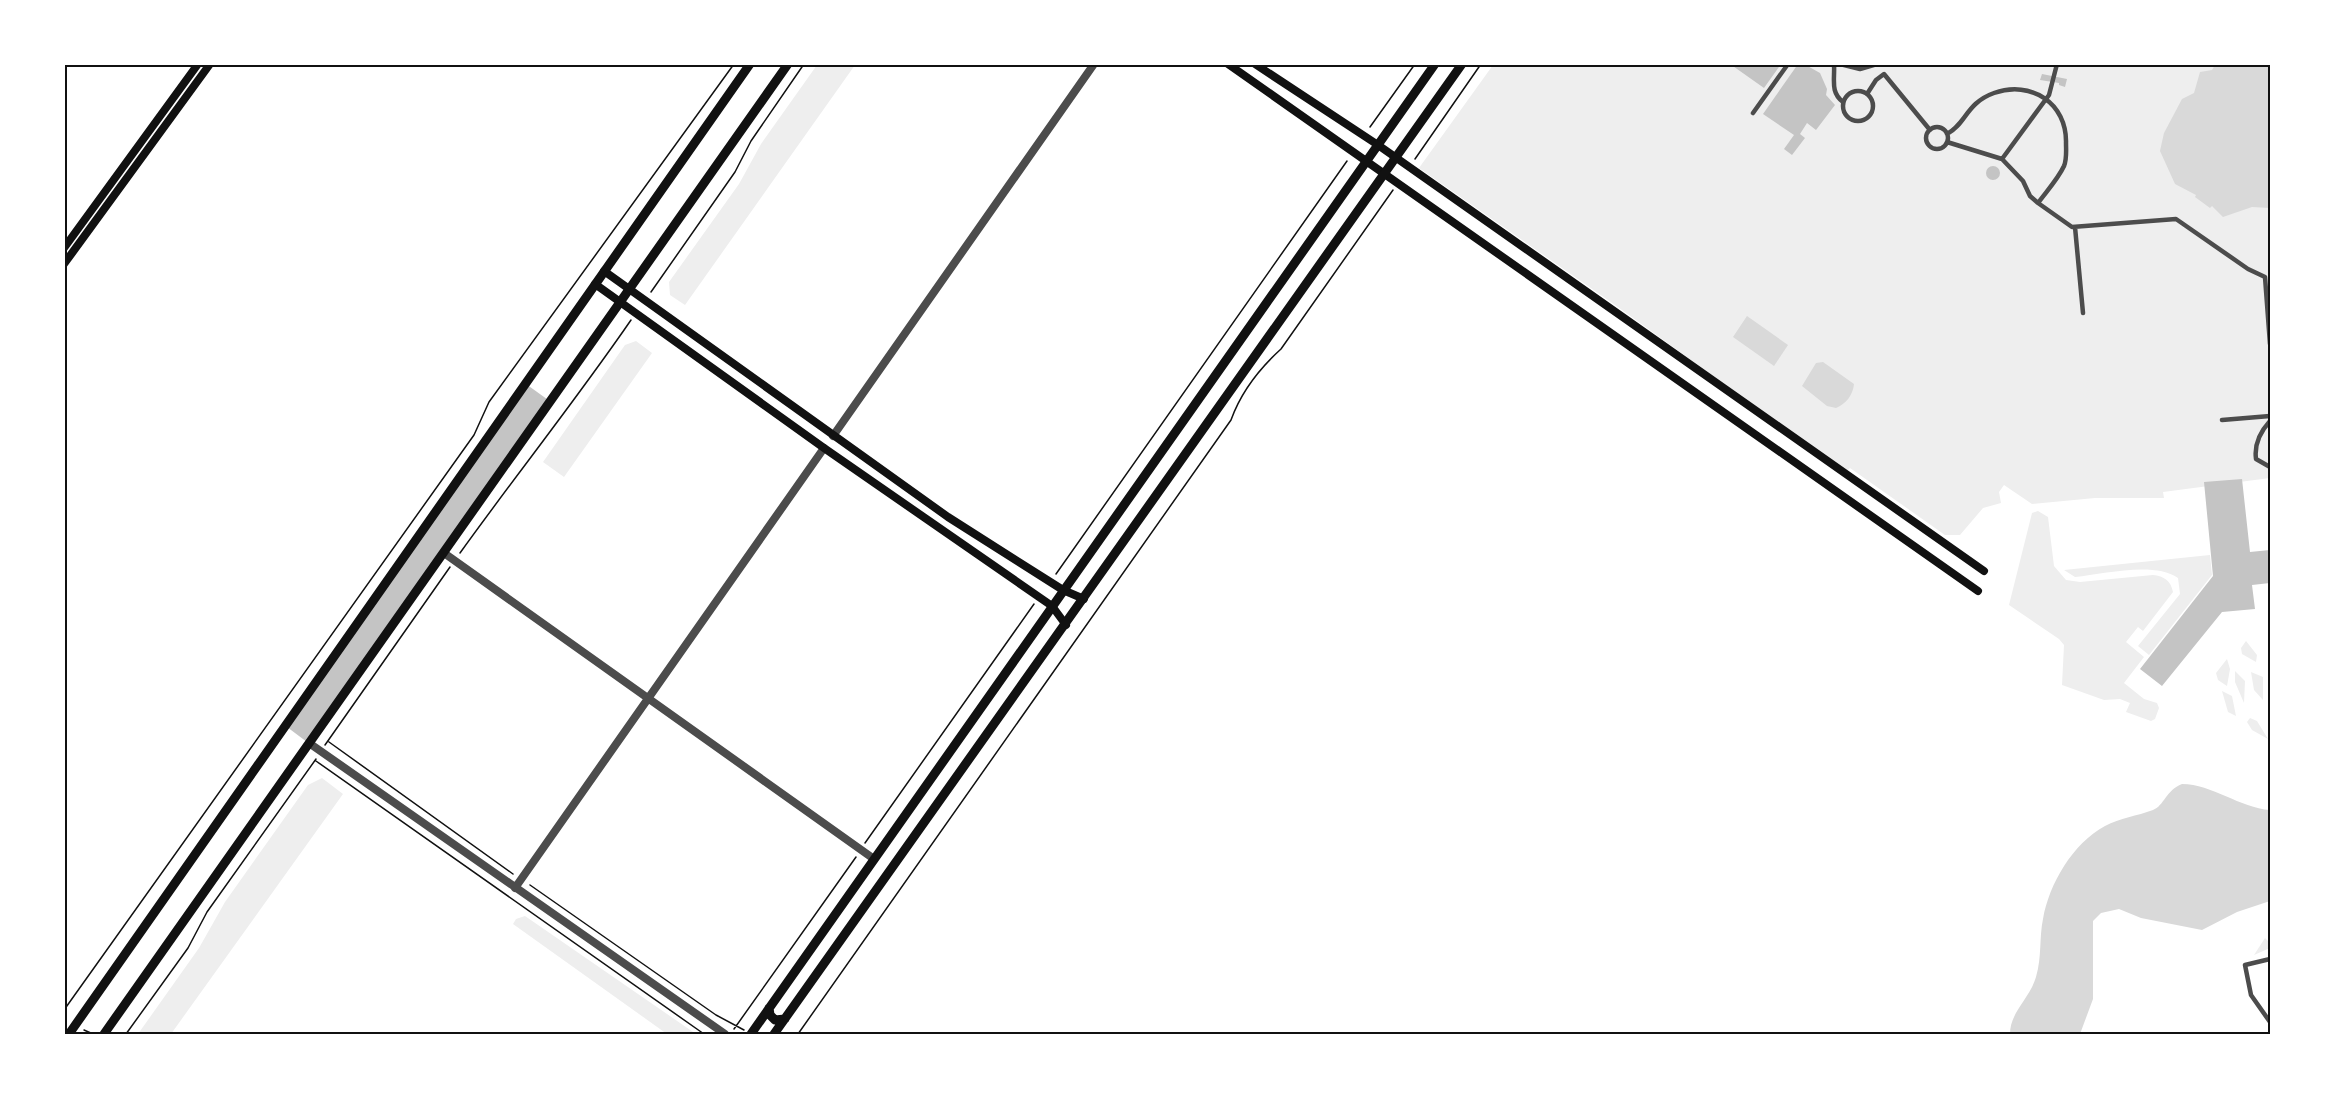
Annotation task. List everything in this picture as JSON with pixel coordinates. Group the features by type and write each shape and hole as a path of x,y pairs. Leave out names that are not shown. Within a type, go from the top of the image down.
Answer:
{"main road":[{"path":"64,248 198,64"},
{"path":"64,264 210,64"},
{"path":"66,1034 518,399 604,271 750,64"},
{"path":"104,1035 788,64"},
{"path":"1228,64 1978,591"},
{"path":"1255,64 1378,144 1984,571"},
{"path":"751,1034 1435,64"},
{"path":"774,1035 1462,64"},
{"path":"604,271 948,517 1063,590 1084,599"},
{"path":"595,284 824,448 1052,606 1066,625"},
{"path":"769,1008 770,1015 775,1020 785,1020"}],"street":[{"path":"833,436 1095,64"},
{"path":"1753,113 1788,64"},
{"path":"1834,64 1833,90 1836,97 1843,102 1847,118 1863,121 1873,109 1867,94"},
{"path":"1840,64 1860,69 1877,64 1930,130"},
{"path":"2002,159 2047,98 2057,64"},
{"path":"1867,94 1876,80 1884,75"},
{"path":"1947,134 1954,130 1970,107 1993,93 2018,89 2047,98 2060,115 2066,137 2066,154 2064,165 2038,203"},
{"path":"1843,102 1853,92 1867,94"},
{"path":"1930,130 1941,128 1947,134 1947,142"},
{"path":"1930,130 1926,138 1932,147 1939,148 1947,142"},
{"path":"1947,142 2002,159 2023,181 2030,196 2075,227 2176,219 2248,269 2265,277"},
{"path":"2075,227 2083,313"},
{"path":"2265,277 2271,271"},
{"path":"2265,277 2271,344"},
{"path":"2222,420 2271,416"},
{"path":"2271,421 2257,440 2255,450 2256,459 2271,467"},
{"path":"515,888 646,697 824,448"},
{"path":"444,553 874,859"},
{"path":"309,743 725,1035"},
{"path":"2271,959 2245,965 2251,995 2271,1022"}],"path":[{"path":"64,1010 474,435 489,402 734,64"},
{"path":"645,302 735,172 751,141 804,64"},
{"path":"1364,135 1415,64"},
{"path":"1409,167 1481,64"},
{"path":"1050,582 1352,153"},
{"path":"798,1035 1224,429 1237,402 1260,368 1281,349 1398,183"},
{"path":"126,1035 188,948 207,912 502,495 538,451 634,314"},
{"path":"730,1035 1039,597"},
{"path":"328,741 716,1015 751,1034"},
{"path":"315,760 704,1035"}],"shaded area":[{"path":"817,65 855,65 685,305 670,295 669,282 739,184 761,144"},
{"path":"1493,65 2270,65 2270,478 2163,492 2164,498 2095,498 2032,504 2004,485 1999,492 2001,503 1983,508 1960,535 1945,535 1850,468 1846,472 1615,305 1419,168"},
{"path":"2215,65 2270,65 2270,208 2252,207 2223,217 2212,206 2210,208 2195,197 2196,195 2175,184 2160,151 2164,133 2182,99 2194,93 2200,72 2212,70"},
{"path":"1747,316 1788,345 1774,366 1733,337"},
{"path":"636,341 652,353 564,477 543,462 625,345"},
{"path":"1823,362 1854,384 1848,399 1836,408 1827,406 1802,386 1816,363"},
{"path":"2038,511 2048,517 2054,566 2066,580 2080,582 2153,575 2164,578 2171,585 2173,592 2143,631 2138,627 2126,642 2144,657 2124,683 2144,699 2157,703 2159,708 2155,719 2151,721 2126,712 2130,703 2120,699 2104,700 2062,685 2064,645 2059,639 2009,605 2032,513"},
{"path":"2210,555 2212,575 2149,655 2138,646 2180,594 2178,578 2168,573 2143,569 2075,577 2064,570"},
{"path":"2246,641 2257,655 2256,662 2242,654 2241,648"},
{"path":"2227,659 2230,669 2227,686 2218,680 2216,673"},
{"path":"2235,671 2245,681 2244,703 2235,682"},
{"path":"2251,672 2263,677 2263,700 2254,690"},
{"path":"2222,691 2232,696 2236,716 2228,712"},
{"path":"2250,718 2257,721 2268,739 2252,730 2247,722"},
{"path":"322,778 343,794 171,1034 138,1034 199,948 225,902 308,785"},
{"path":"2182,784 2204,788 2248,805 2270,810 2270,901 2237,912 2202,930 2141,918 2119,909 2101,913 2093,921 2093,999 2080,1034 2010,1034 2013,1019 2036,977 2046,906 2064,866 2093,833 2111,823 2157,808 2172,790"},
{"path":"525,916 696,1034 667,1034 513,924 516,919"},
{"path":"2265,938 2270,943 2270,948 2254,955"}],"building":[{"path":"1730,64 1781,64 1764,88"},
{"path":"1798,64 1804,64 1820,73 1827,89 1826,95 1835,105 1816,130 1807,123 1800,134 1805,138 1792,155 1784,149 1794,135 1763,114"},
{"path":"2042,74 2067,79 2065,87 2059,83 2040,80"},
{"path":"1990,166 1996,166 2000,173 1996,180 1990,180 1986,176 1986,170"},
{"path":"526,384 551,402 311,745 283,724"},
{"path":"2242,479 2250,552 2270,550 2270,583 2252,585 2255,609 2222,612 2162,686 2140,669 2213,576 2204,482"}]}
